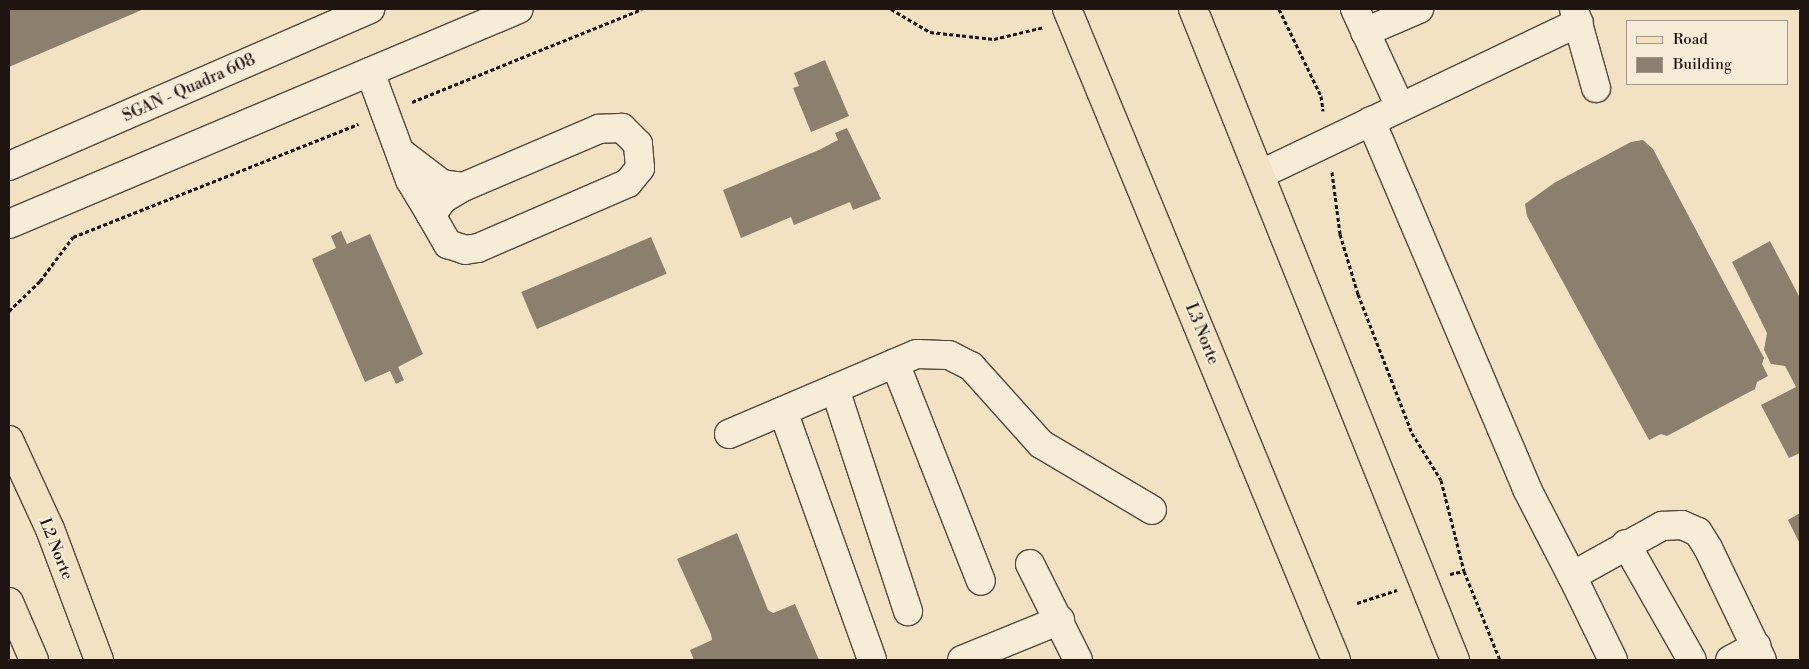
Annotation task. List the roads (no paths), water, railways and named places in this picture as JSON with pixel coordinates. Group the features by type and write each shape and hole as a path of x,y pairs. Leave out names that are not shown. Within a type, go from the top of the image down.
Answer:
{"main road":[{"path":"1194,9 1455,660"},
{"name":"L3 Norte","path":"1069,13 1336,660"},
{"name":"L2 Norte","path":"9,440 50,529 99,660"},
{"path":"9,602 34,660"}],"street":[{"name":"SGAN - Quadra 608","path":"9,166 370,9"},
{"path":"9,224 519,9"},
{"path":"1400,107 1360,20 1418,9"},
{"path":"1261,174 1371,122 1576,15 1596,88"},
{"path":"370,72 410,180 448,244 465,250 478,248 628,183 640,168 638,144 622,128 599,129 462,187 443,199 431,215"},
{"path":"1371,122 1527,490 1613,660"},
{"path":"399,151 442,184 462,187"},
{"path":"729,434 917,354 949,355 971,366 1041,444 1152,510"},
{"path":"895,363 981,581"},
{"path":"835,389 908,612"},
{"path":"783,411 872,660"},
{"path":"1572,576 1626,544 1662,526 1682,525 1698,532 1759,653 1730,660"},
{"path":"1626,544 1692,660"},
{"path":"1030,564 1060,620 1078,660"},
{"path":"962,660 1060,620"}]}
